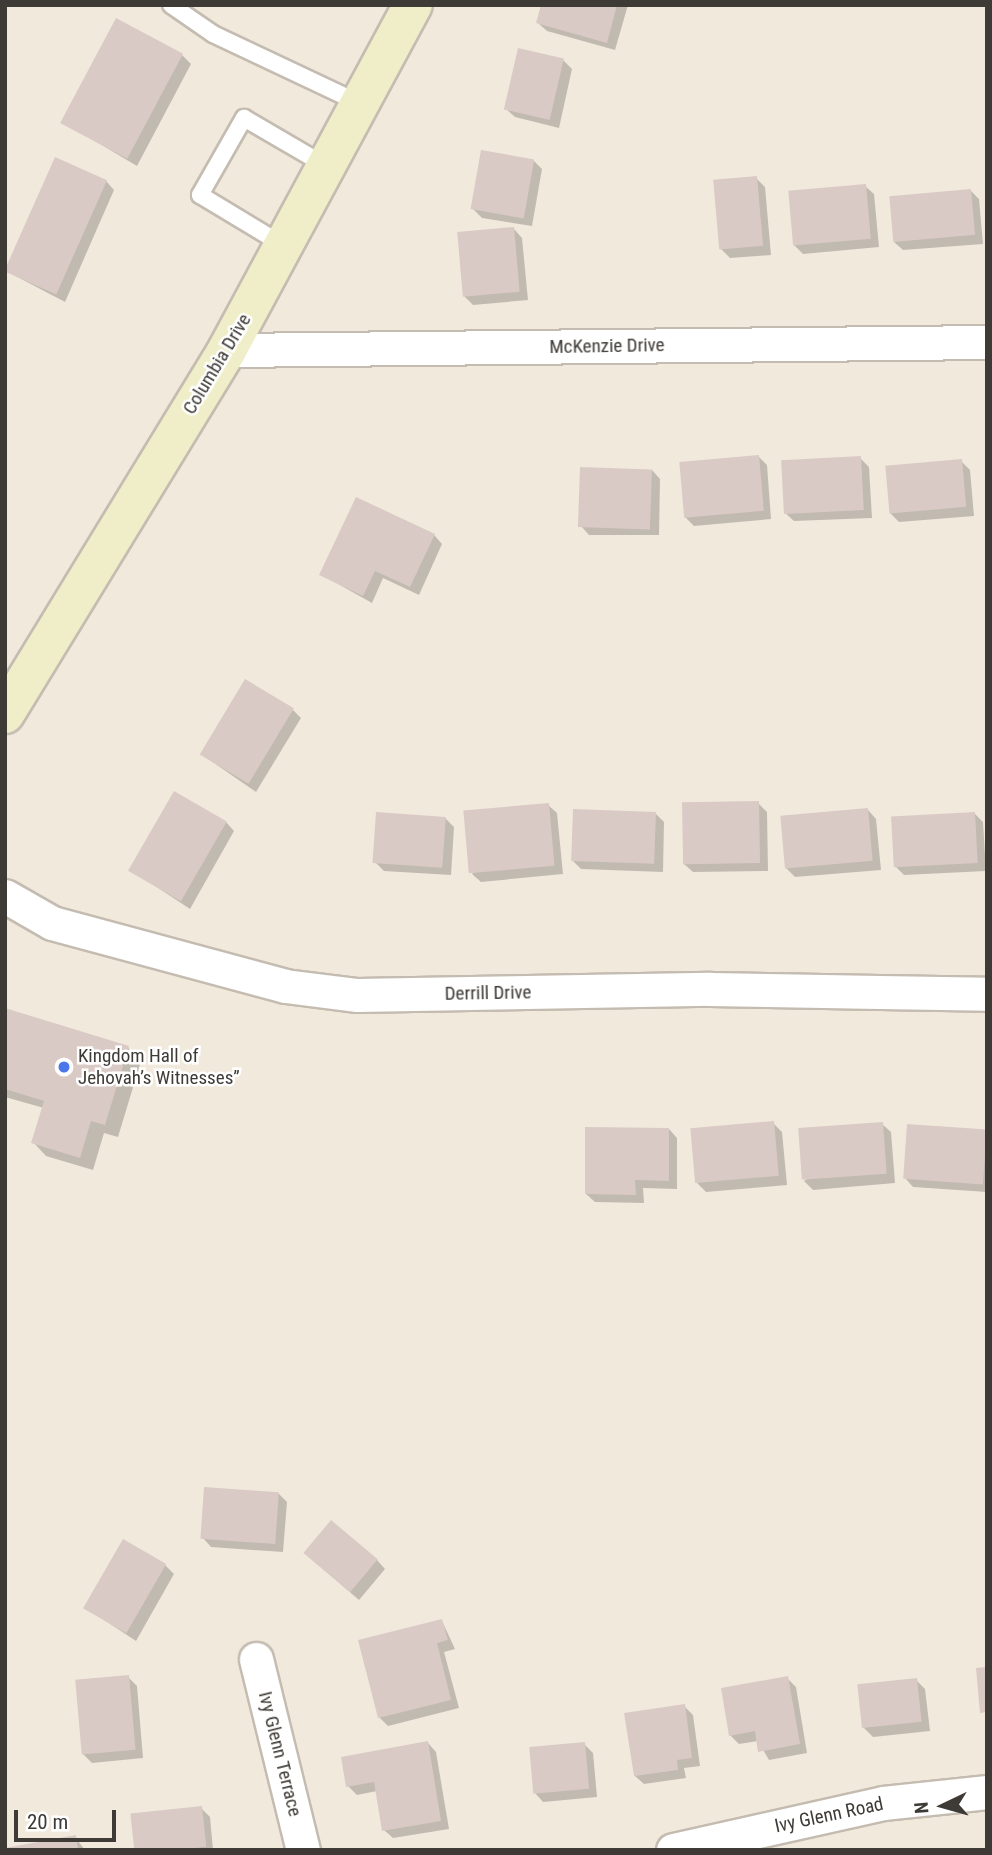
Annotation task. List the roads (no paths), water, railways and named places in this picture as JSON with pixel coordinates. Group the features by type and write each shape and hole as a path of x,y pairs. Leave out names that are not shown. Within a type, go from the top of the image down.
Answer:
{"main road":[{"name":"Columbia Drive","path":"5,714 227,350 363,104 413,5"}],"street":[{"name":"McKenzie Drive","path":"227,350 987,342"},
{"name":"Derrill Drive","path":"5,896 52,923 285,986 357,995 710,989 987,993"},
{"name":"Ivy Glenn Terrace","path":"256,1659 303,1850"},
{"name":"Ivy Glenn Road","path":"673,1850 883,1803 987,1792"}],"lane":[{"path":"171,5 213,34 363,104"},
{"path":"285,246 200,195 244,118 328,167"}],"place":[{"name":"Kingdom Hall of Jehovah’s Witnesses”","path":"64,1067"}]}
